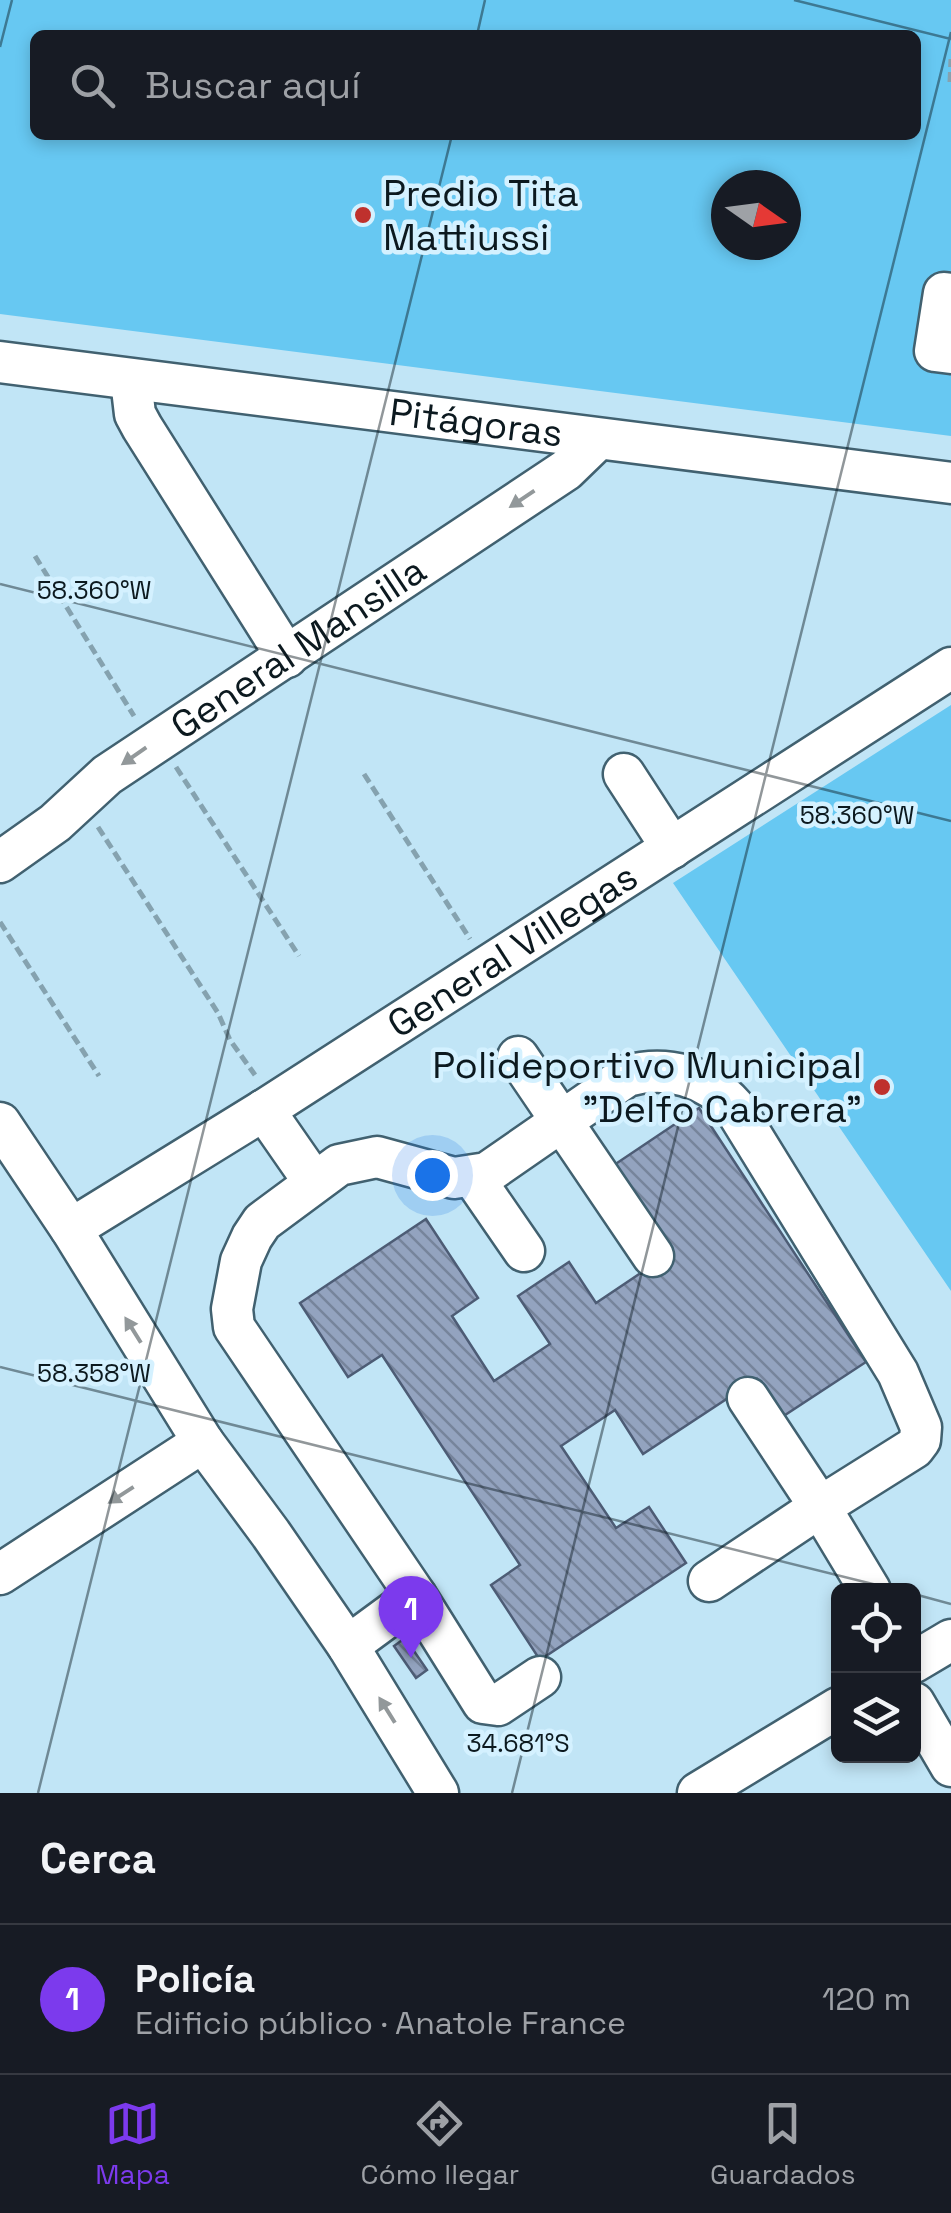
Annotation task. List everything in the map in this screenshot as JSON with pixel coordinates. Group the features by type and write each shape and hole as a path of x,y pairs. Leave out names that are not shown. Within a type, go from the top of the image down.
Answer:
{"street":[{"path":"951,294 944,293 935,351 951,353"},
{"name":"Pitágoras","path":"0,362 951,484"},
{"path":"131,380 142,427 287,658"},
{"name":"General Mansilla","path":"0,862 39,836 107,775 566,470 598,439"},
{"name":"General Villegas","path":"71,1230 951,668"},
{"path":"624,774 672,848"},
{"path":"518,1057 653,1256"},
{"path":"540,1677 498,1705 483,1703 416,1596 234,1327 232,1308 241,1261 252,1237 262,1222 339,1165 377,1158 454,1178 488,1173 627,1076 646,1071 692,1077 710,1085 734,1107 898,1373 921,1427 920,1440 914,1448 709,1582"},
{"path":"269,1107 314,1182"},
{"path":"0,1123 203,1442 348,1646 438,1793"},
{"path":"473,1177 524,1251"},
{"path":"748,1398 866,1583"},
{"path":"0,1574 203,1442"},
{"path":"348,1646 416,1596"},
{"path":"921,1658 951,1640"},
{"path":"698,1793 831,1712"},
{"path":"921,1714 951,1766"}],"path":[{"path":"950,82 951,59"},
{"path":"35,556 299,956"},
{"path":"364,774 488,966"},
{"path":"80,800 218,1013 269,1107"},
{"path":"0,922 99,1076"}],"shaded area":[{"name":"Predio Tita Mattiussi","path":"0,0 951,0 951,436 0,314"},
{"name":"Polideportivo Municipal \"Delfo Cabrera\"","path":"951,705 951,1291 673,883"}],"building":[{"path":"699,1108 866,1362 782,1417 757,1379 643,1454 615,1410 561,1446 616,1528 649,1507 686,1563 540,1660 491,1585 520,1565 382,1355 348,1377 300,1303 426,1219 478,1298 452,1316 494,1381 550,1344 518,1296 569,1262 596,1303 672,1252 614,1165"},
{"path":"405,1638 427,1670 416,1678 394,1646"}],"place":[{"name":"Predio Tita Mattiussi","path":"363,215"},
{"name":"Polideportivo Municipal \"Delfo Cabrera\"","path":"882,1087"},
{"name":"Policía","path":"411,1658"}]}
